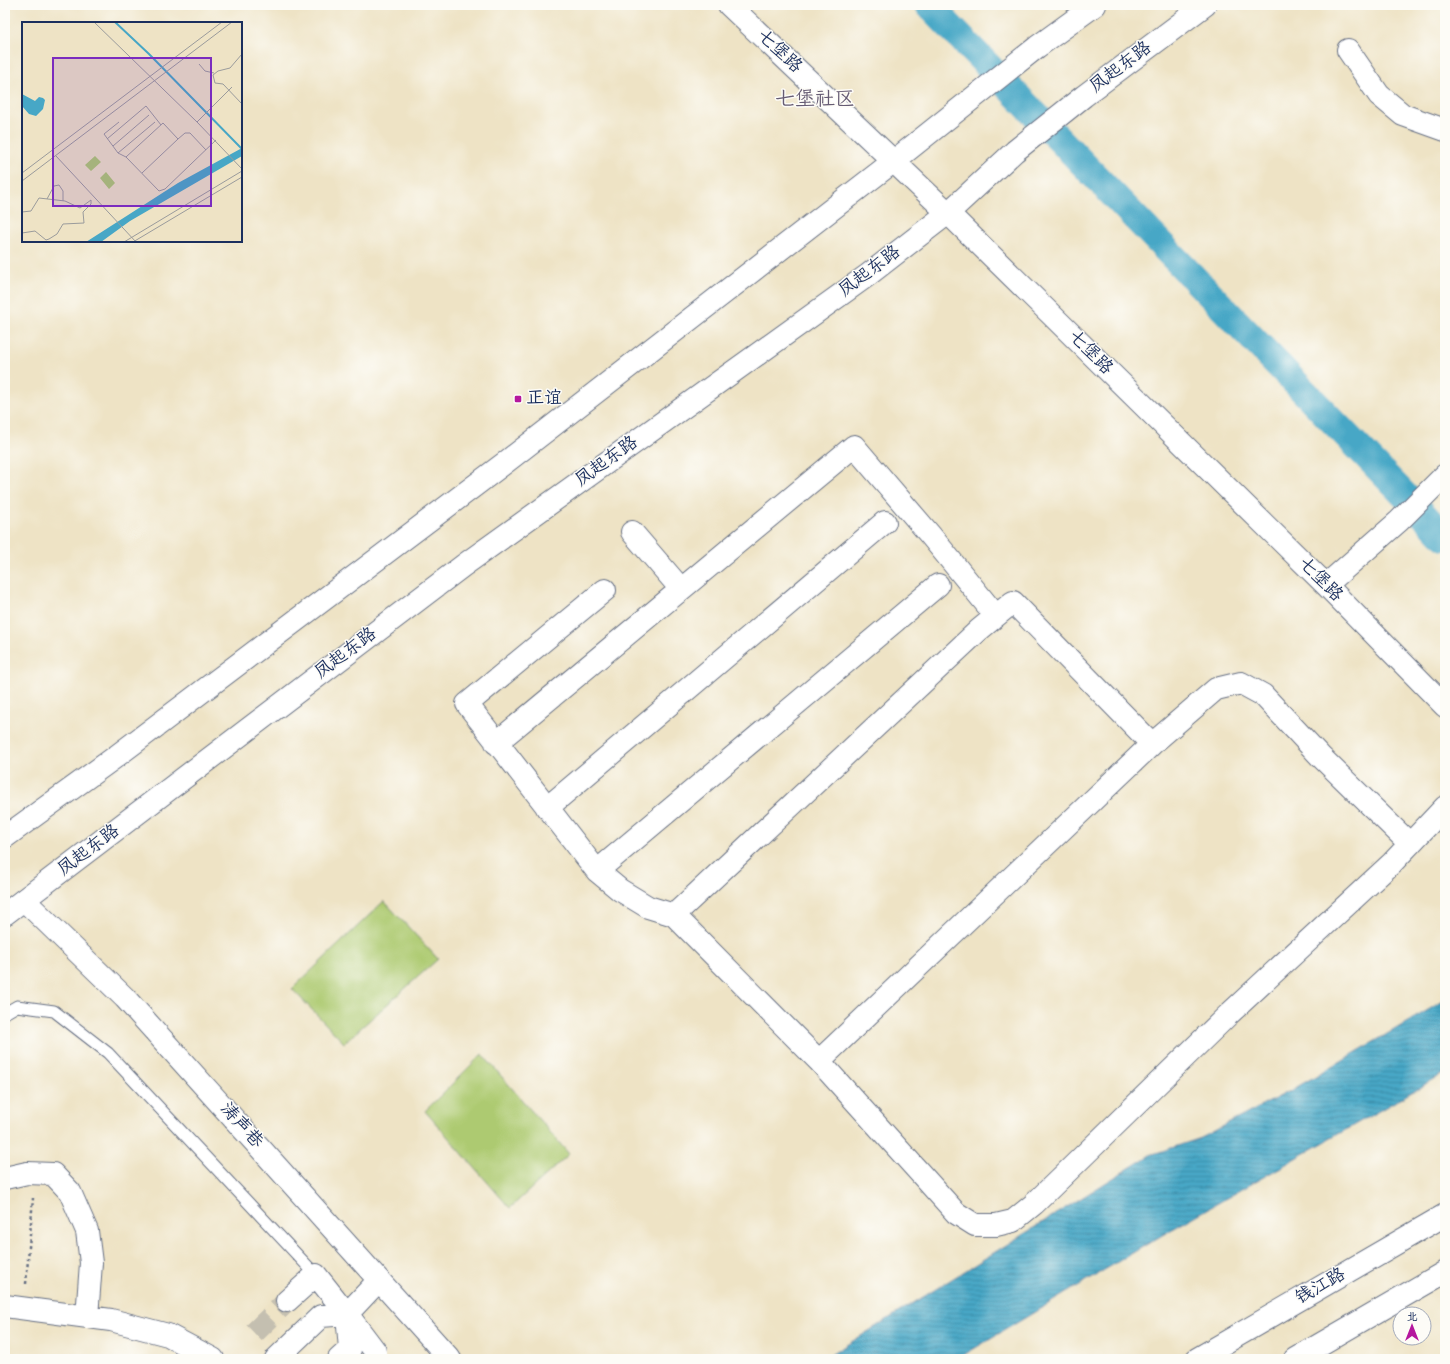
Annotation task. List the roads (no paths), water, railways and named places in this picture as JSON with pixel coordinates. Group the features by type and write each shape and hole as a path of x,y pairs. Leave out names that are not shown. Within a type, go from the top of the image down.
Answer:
{"street":[{"name":"七堡路","path":"729,5 948,212 1326,585 1445,706"},
{"path":"5,837 120,753 500,466 894,161 1037,47 1095,5"},
{"name":"凤起东路","path":"5,914 464,565 868,275 948,212 1015,151 1084,96 1205,5"},
{"path":"1348,50 1379,95 1403,115 1445,130"},
{"path":"496,743 854,446 931,536 996,616"},
{"path":"1326,585 1398,522 1445,475"},
{"path":"547,808 885,522"},
{"path":"632,532 681,589"},
{"path":"597,871 938,585"},
{"path":"605,590 467,704 597,871 620,890 648,908 674,915 819,1061 956,1213 975,1225 996,1225 1013,1221 1034,1204 1222,1020 1392,863 1445,807"},
{"path":"674,915 979,630 1013,602 1152,744"},
{"path":"819,1061 1152,744 1216,690 1241,683 1263,695 1320,756 1410,844"},
{"name":"涛声巷","path":"24,900 125,998 450,1359"},
{"path":"5,1178 27,1173 53,1174 70,1192 87,1231 91,1263 87,1317"},
{"name":"钱江路","path":"1197,1359 1445,1215"},
{"path":"1295,1359 1445,1272"},
{"path":"287,1301 316,1275 375,1351 375,1359"},
{"path":"276,1359 321,1316 347,1314 379,1280"},
{"path":"14,1307 111,1320 168,1335 213,1359"},
{"path":"339,1359 350,1349 347,1314"}],"lane":[{"path":"5,1013 17,1006 54,1012 108,1053 316,1275"}],"water":[{"path":"1445,1000 1445,1073 1164,1234 957,1359 824,1359 1150,1155 1201,1138 1290,1091"}],"waterway":[{"path":"929,5 1445,537"}],"tunnel":[{"path":"254,1333 287,1301"}],"place":[{"name":"正谊","path":"518,399"}],"district":[{"name":"七堡社区","path":"815,100"}]}
